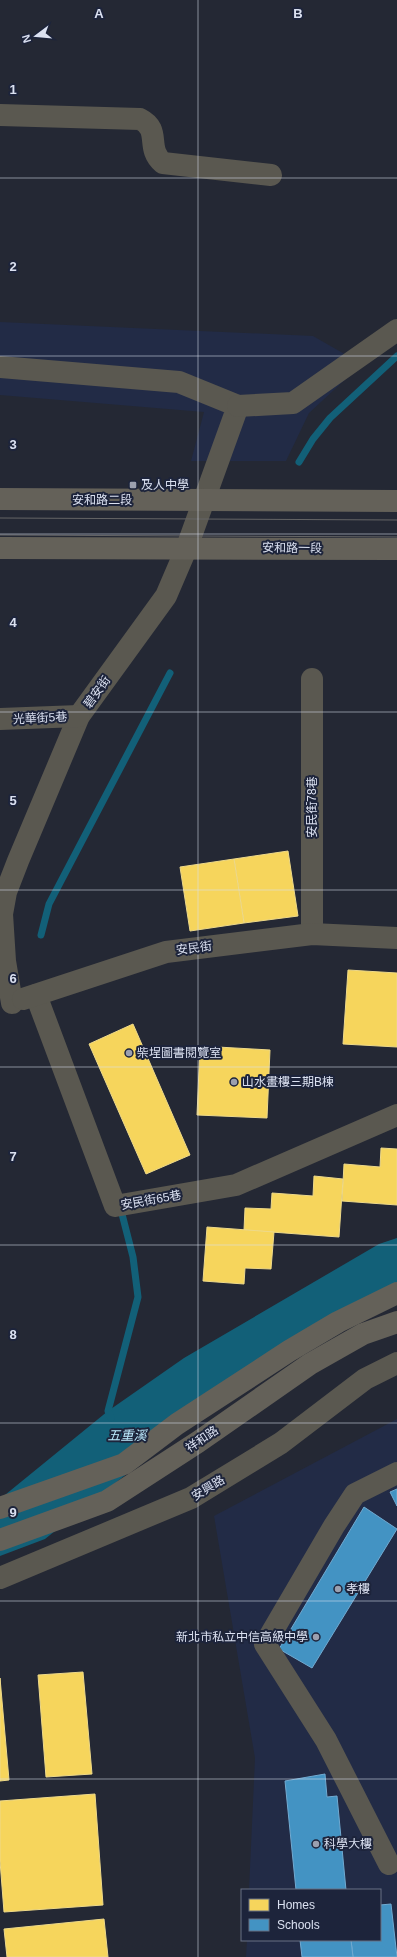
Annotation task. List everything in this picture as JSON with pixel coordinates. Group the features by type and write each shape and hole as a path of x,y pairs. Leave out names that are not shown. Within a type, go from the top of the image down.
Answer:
{"main road":[{"name":"安和路二段","path":"0,499 203,500"},
{"path":"203,500 397,501"},
{"path":"0,548 187,547"},
{"name":"安和路一段","path":"187,547 397,549"},
{"path":"0,1508 124,1464 177,1424 289,1351 338,1322 397,1293"},
{"name":"祥和路","path":"0,1540 107,1501 198,1442 310,1364 363,1334 397,1322"}],"street":[{"path":"0,115 140,120 147,123 151,129 154,136 154,153 164,163 271,175"},
{"path":"0,367 179,382 238,406 293,403 397,330"},
{"name":"碧安街","path":"6,1006 5,961 1,914 3,890 18,861 79,716 166,596 187,547 238,406"},
{"name":"安民街78巷","path":"312,679 312,934"},
{"name":"光華街5巷","path":"0,720 79,716"},
{"name":"安民街","path":"6,1006 36,994 166,952 312,934 397,938"},
{"name":"安民街65巷","path":"36,994 115,1206 236,1184 397,1115"},
{"name":"安興路","path":"0,1578 191,1498 281,1443 365,1379 397,1363"},
{"path":"389,1864 326,1740 265,1644 334,1526 355,1494 397,1473"}],"shaded area":[{"path":"0,322 313,336 362,364 309,413 286,461 191,461 204,412 0,395"},
{"name":"新北市私立中信高級中學","path":"397,1419 397,1957 246,1957 247,1941 381,1941 381,1889 249,1889 255,1758 214,1516"}],"water":[{"name":"五重溪","path":"397,1238 397,1293 168,1441 45,1539 0,1556 0,1499 108,1411 184,1358 379,1244"}],"building: Homes":[{"path":"288,851 298,916 244,923 234,859"},
{"path":"234,859 244,923 190,931 180,867"},
{"path":"348,970 397,973 397,1047 343,1044"},
{"path":"133,1024 190,1155 146,1174 89,1044"},
{"name":"山水畫樓三期B棟","path":"200,1046 270,1050 267,1118 197,1115"},
{"path":"381,1148 397,1149 397,1205 342,1201 344,1164 380,1167"},
{"path":"314,1176 343,1179 339,1237 244,1230 245,1208 271,1209 272,1193 313,1196"},
{"path":"207,1227 274,1232 271,1269 245,1268 244,1284 203,1281"},
{"path":"83,1672 92,1774 46,1777 38,1675"},
{"path":"0,1678 9,1780 0,1781"},
{"path":"95,1794 103,1905 4,1912 0,1861 0,1801"},
{"path":"104,1919 108,1957 7,1957 4,1929"}],"building: Schools":[{"path":"397,1489 397,1506 390,1492"},
{"name":"孝樓","path":"364,1507 397,1529 312,1668 279,1649"},
{"name":"科學大樓","path":"325,1774 327,1797 337,1796 346,1889 296,1889 285,1781"},
{"path":"391,1904 397,1957 353,1957 351,1941 381,1941 381,1905"},
{"path":"300,1941 351,1941 353,1957 302,1957"}],"waterway":[{"path":"299,462 313,439 330,418 397,356"},
{"path":"41,935 49,904 170,673"},
{"path":"111,1418 108,1411 138,1297 133,1257 122,1214"}],"tram line":[{"path":"0,518 397,520"},
{"path":"0,535 397,537"}],"place":[{"name":"及人中學","path":"133,485"},
{"name":"柴埕圖書閱覽室","path":"129,1053"},
{"name":"山水畫樓三期B棟","path":"234,1082"},
{"name":"孝樓","path":"338,1589"},
{"name":"新北市私立中信高級中學","path":"316,1637"},
{"name":"科學大樓","path":"316,1844"}]}
